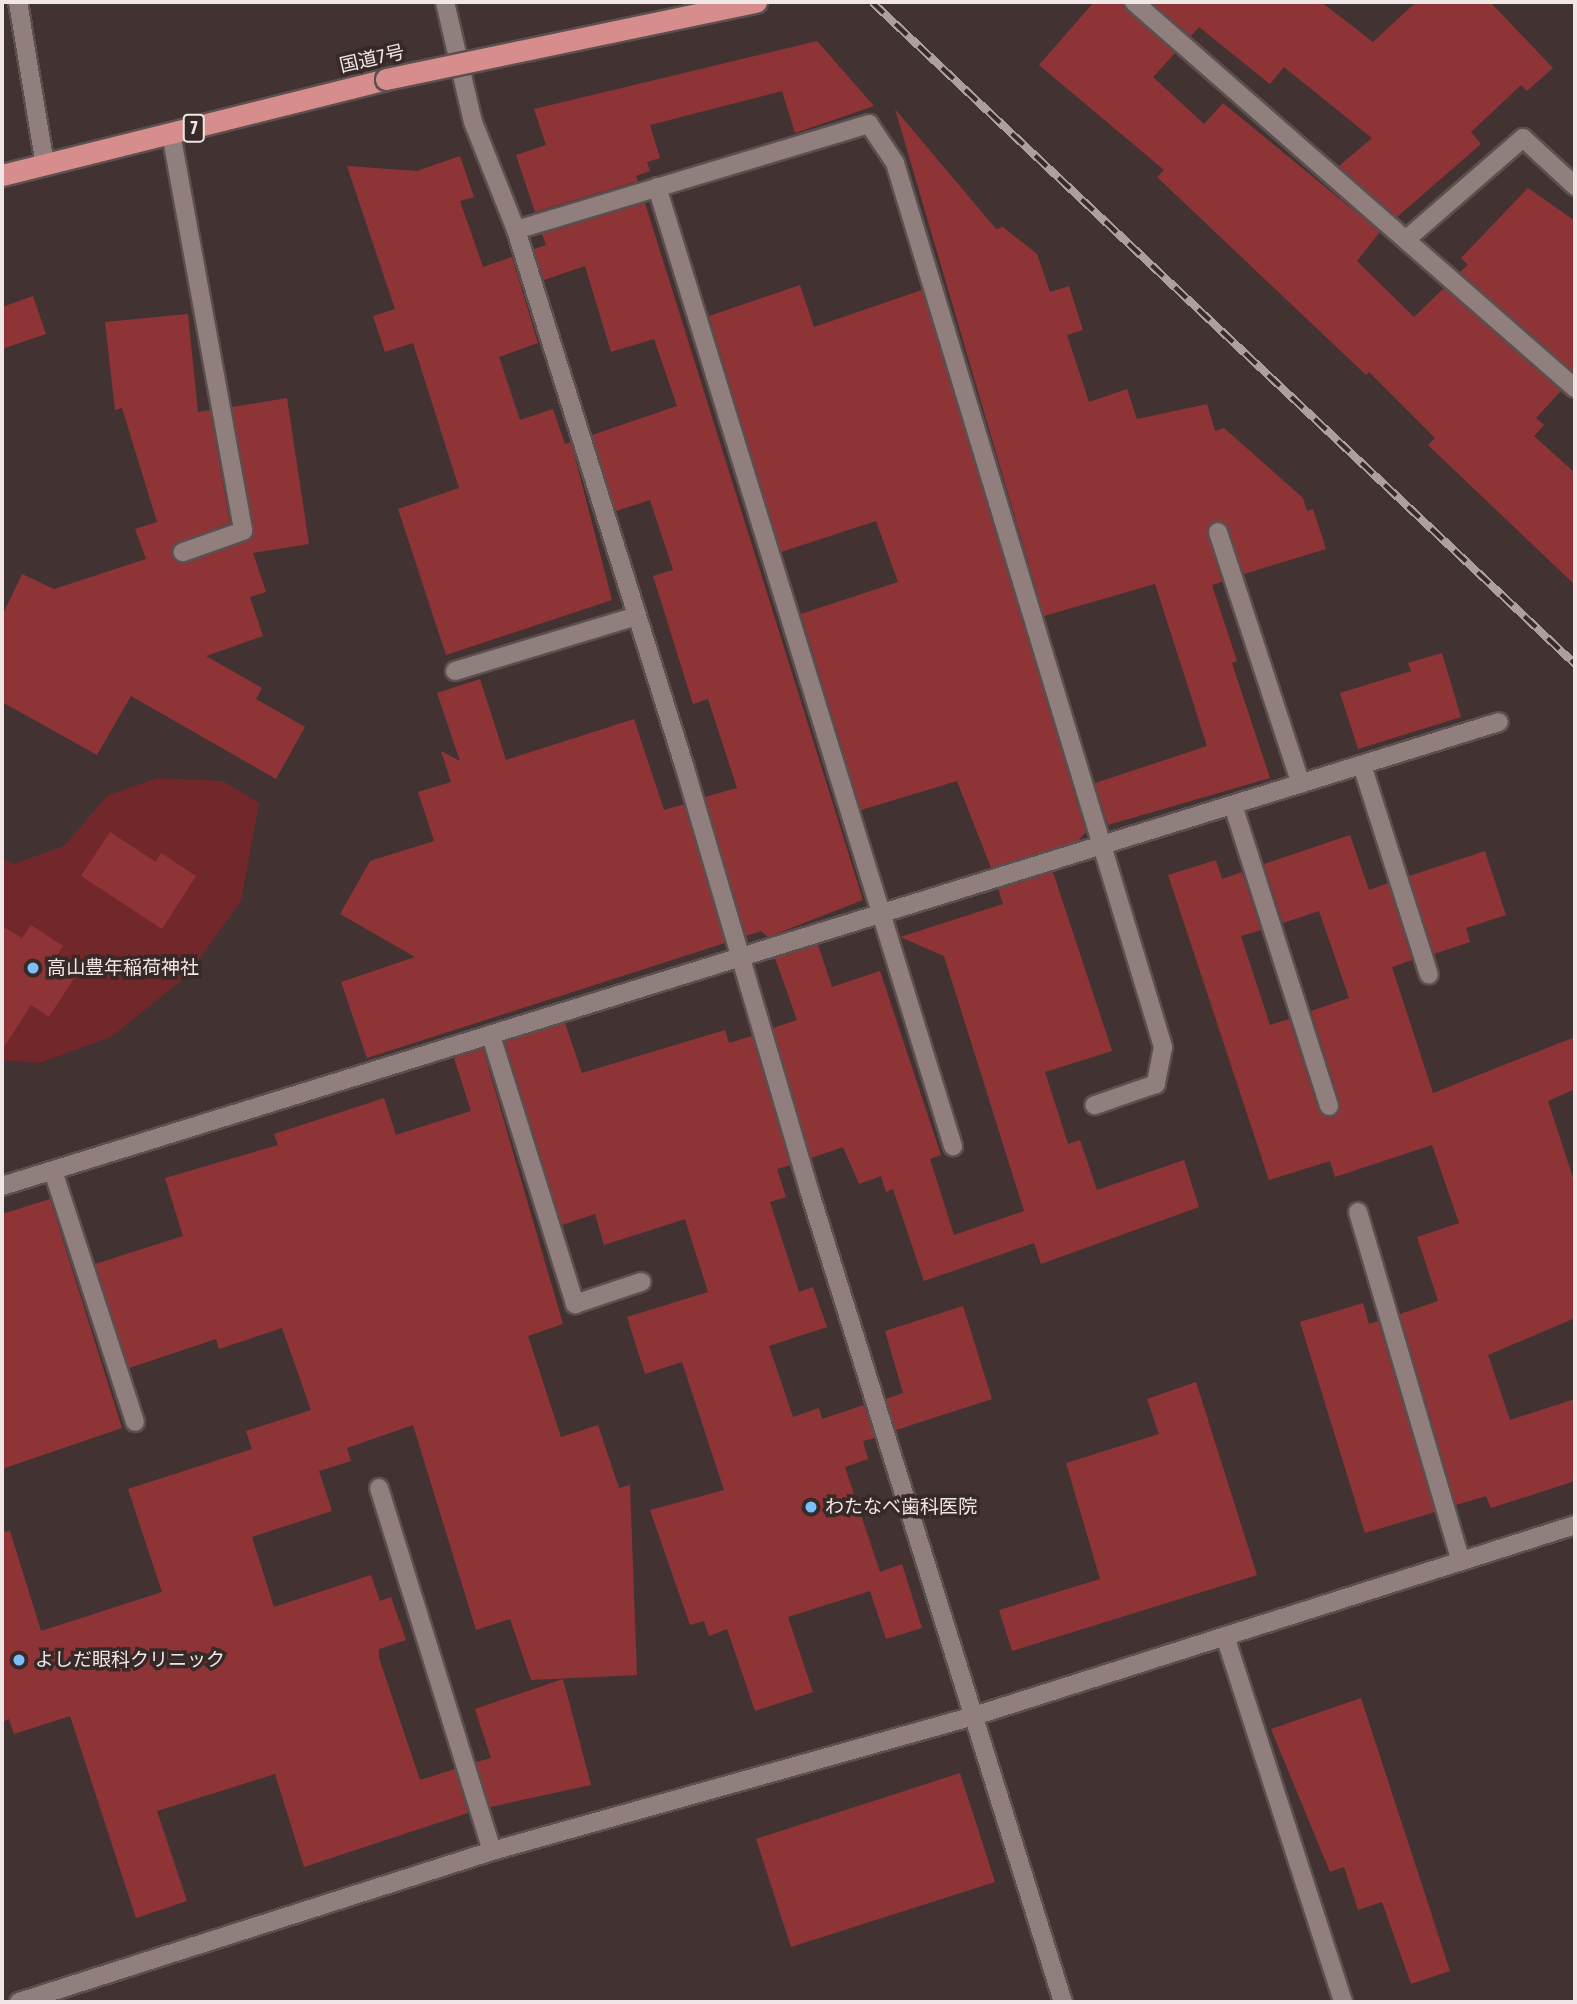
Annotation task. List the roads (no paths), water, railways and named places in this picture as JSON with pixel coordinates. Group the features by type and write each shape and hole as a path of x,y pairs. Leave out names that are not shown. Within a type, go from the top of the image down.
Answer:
{"highway":[{"name":"国道7号","path":"2,175 386,79 757,2"}],"street":[{"path":"18,2 45,166"},
{"path":"444,2 473,122 516,230 1063,2002"},
{"path":"1134,2 1409,237 1575,388"},
{"path":"516,230 869,124 895,163 1100,849 1163,1047 1156,1084 1095,1105"},
{"path":"171,134 243,531 183,552"},
{"path":"1409,237 1523,138 1575,186"},
{"path":"657,187 953,1146"},
{"path":"1218,532 1301,784"},
{"path":"455,671 637,616"},
{"path":"2,1186 492,1040 1499,722"},
{"path":"1362,765 1429,975"},
{"path":"1233,805 1329,1106"},
{"path":"492,1040 575,1304 641,1282"},
{"path":"52,1171 135,1422"},
{"path":"1358,1212 1461,1561"},
{"path":"379,1489 492,1851"},
{"path":"19,2002 492,1851 974,1716 1575,1525"},
{"path":"1225,1636 1343,2002"}],"railway":[{"path":"872,2 1575,664"}],"place":[{"name":"高山豊年稲荷神社","path":"33,968"},
{"name":"わたなべ歯科医院","path":"811,1507"},
{"name":"よしだ眼科クリニック","path":"19,1660"}]}
